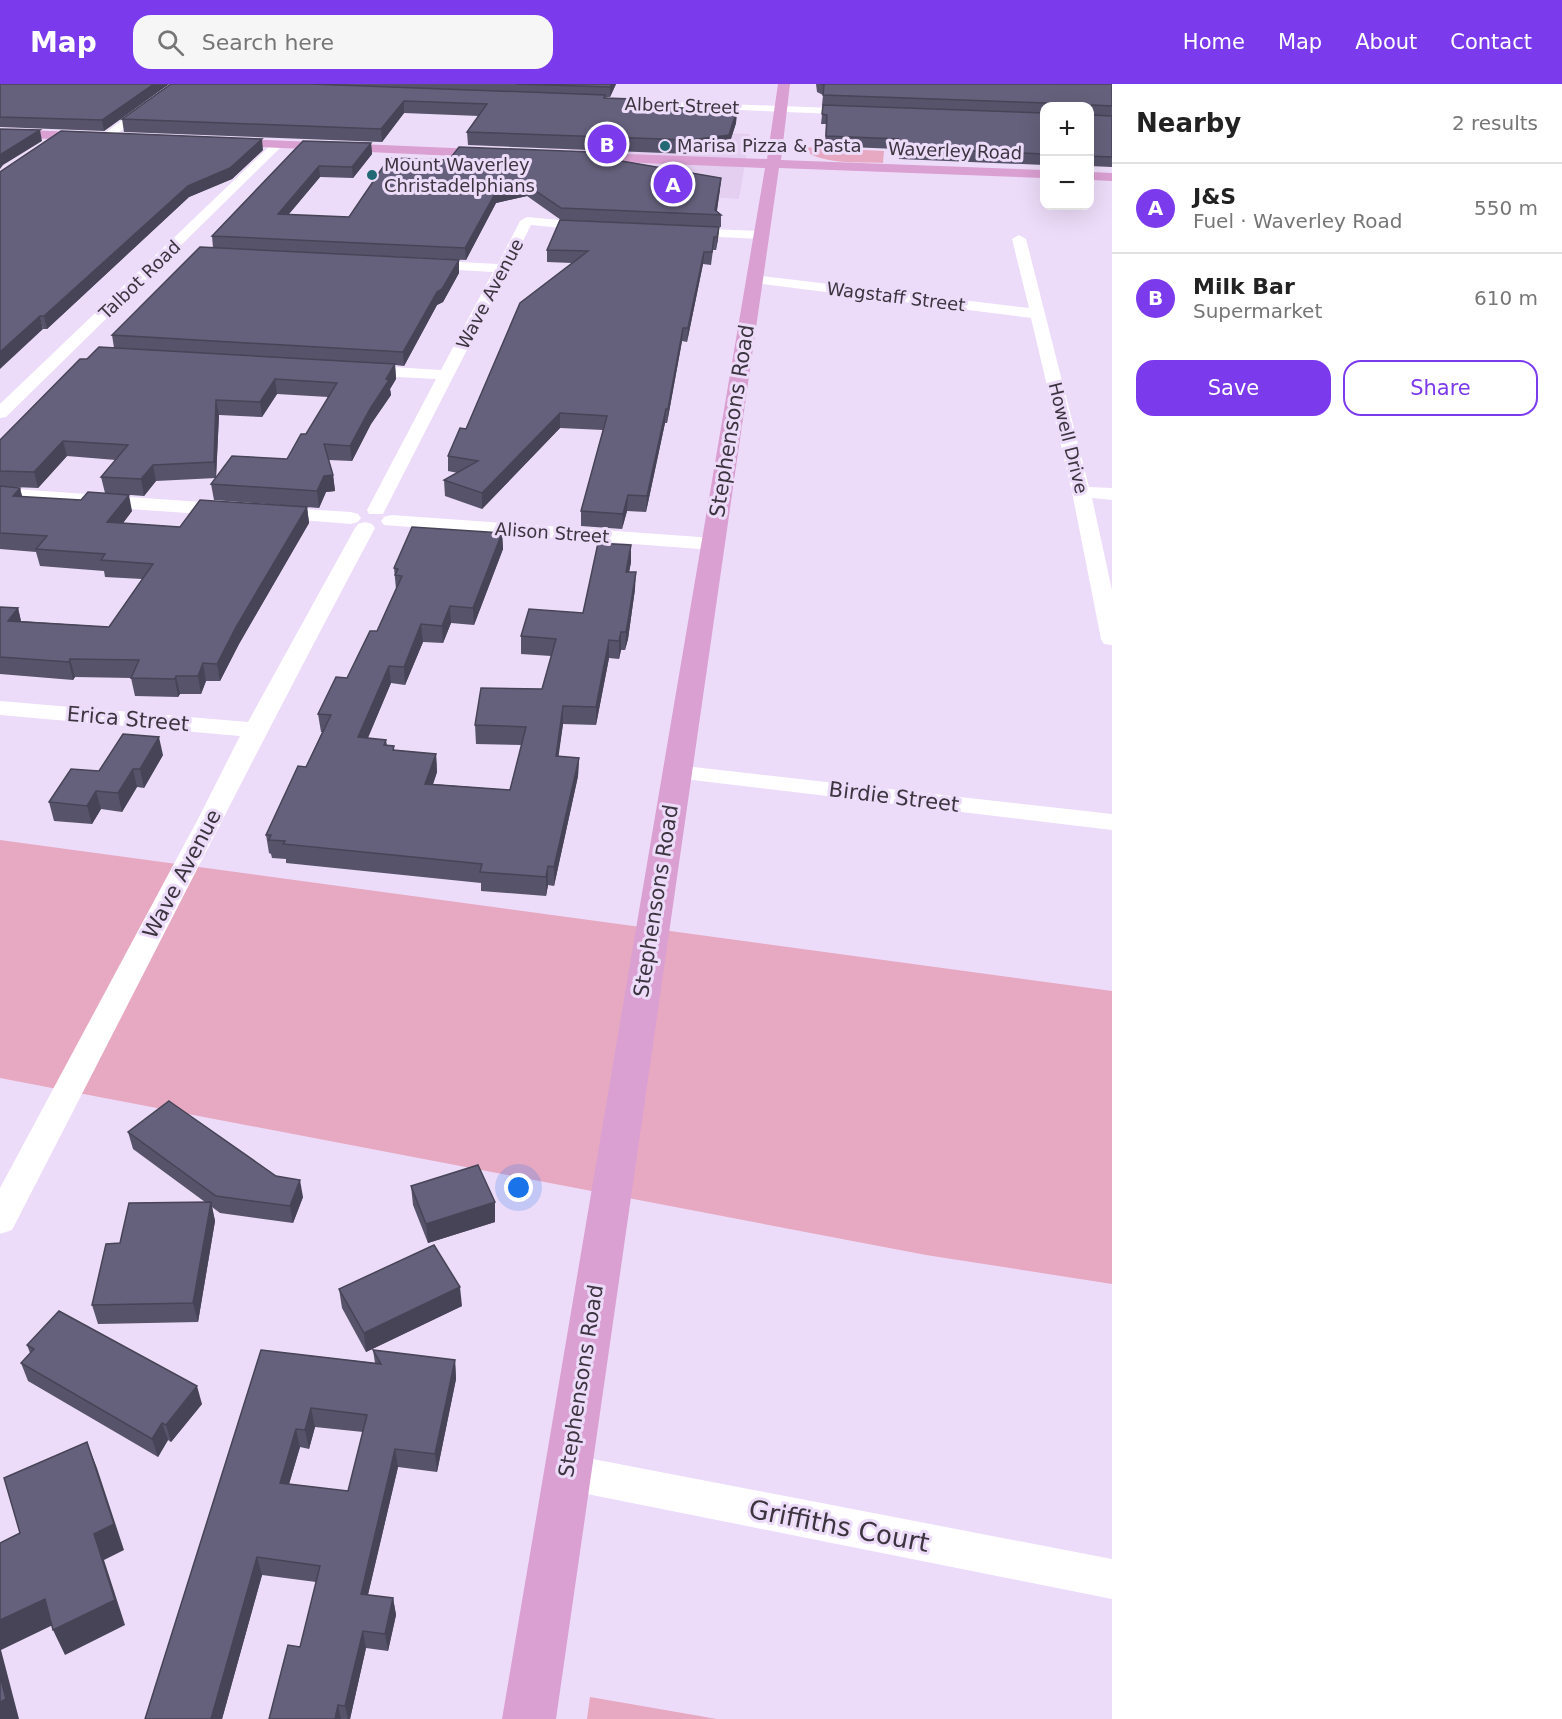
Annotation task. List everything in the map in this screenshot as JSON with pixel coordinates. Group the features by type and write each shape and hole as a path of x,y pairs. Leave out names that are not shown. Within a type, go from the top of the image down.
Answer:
{"main road":[{"name":"Stephensons Road","path":"529,1719 761,235 758,183 773,164 784,84"},
{"path":"0,133 125,138"},
{"path":"204,141 515,154"},
{"path":"652,159 722,158 775,147 789,154 848,166"},
{"name":"Waverley Road","path":"561,156 1040,174"},
{"path":"692,161 743,172 758,183 798,175 901,168"},
{"path":"1094,176 1112,177"}],"street":[{"path":"106,137 181,86"},
{"name":"Albert Street","path":"582,102 869,112"},
{"path":"44,146 60,136"},
{"name":"Talbot Road","path":"0,413 74,353 169,252 278,144"},
{"name":"Wave Avenue","path":"0,1220 206,830 255,730 447,375 527,221 558,226 603,228"},
{"path":"671,231 761,235"},
{"name":"Howell Drive","path":"1019,239 1081,492 1112,639"},
{"path":"169,252 185,253"},
{"path":"407,263 503,268"},
{"name":"Wagstaff Street","path":"754,279 1038,314"},
{"path":"344,369 447,375"},
{"path":"1081,492 1112,494"},
{"name":"Alison Street","path":"0,494 713,544"},
{"name":"Erica Street","path":"0,708 255,730"},
{"name":"Birdie Street","path":"676,772 1112,822"},
{"name":"Griffiths Court","path":"567,1472 1112,1580"}],"shaded area":[{"path":"586,127 750,134 739,199 644,193 651,166 561,162"},
{"path":"802,147 884,151 883,163 828,160 808,153"},
{"path":"0,840 1112,991 1112,1284 926,1255 0,1078"},
{"path":"590,1697 717,1719 587,1719"}],"building":[{"path":"0,84 154,84 102,120 0,117"},
{"path":"171,84 311,84 605,95 604,98 633,99 630,106 737,110 729,135 690,140 467,132 487,104 404,101 381,129 122,119"},
{"path":"516,84 612,84 610,87"},
{"path":"820,84 1112,84 1112,106 1094,105 1094,102 1040,103 823,95 824,85"},
{"path":"823,105 1040,113 1040,154 900,148 899,139 826,136 827,115 822,114"},
{"path":"1094,115 1112,116 1112,157 1094,156"},
{"path":"0,129 40,130 0,155"},
{"path":"61,131 262,139 230,168 188,186 44,316 40,316 0,352 0,172"},
{"path":"303,141 371,143 352,167 319,166 278,214 349,217 389,158 449,160 459,147 617,153 592,156 721,178 715,210 721,215 561,208 527,185 496,192 465,248 212,236"},
{"path":"560,220 719,227 717,237 714,237 712,252 704,252 688,328 683,328 668,409 666,409 647,496 628,495 623,514 581,511 607,416 560,413 482,493 444,480 478,461 448,456 460,428 466,429 520,303 588,251 547,250"},
{"path":"200,247 459,260 442,289 437,292 403,352 112,335"},
{"path":"99,347 395,364 386,379 389,380 350,446 324,444 333,475 324,476 317,491 211,484 232,456 287,459 301,434 306,434 337,383 275,379 260,402 216,400 214,462 153,465 141,479 101,477 128,445 63,441 34,472 0,471 0,440 80,359 87,359"},
{"path":"0,486 20,488 13,496 81,500 88,492 129,495 107,522 180,527 200,500 307,507 236,627 217,664 203,663 198,676 176,676 175,679 131,678 139,660 70,659 69,662 0,657 0,607 18,608 8,621 109,627 153,564 101,560 105,554 36,549 47,536 0,533"},
{"path":"412,527 502,533 473,608 450,606 442,626 421,624 404,667 389,666 358,737 386,740 384,745 394,746 393,750 436,754 425,784 510,790 526,727 475,725 481,688 542,689 556,639 521,636 529,609 583,613 598,543 631,545 626,572 636,572 626,632 621,632 619,641 609,640 596,707 563,706 556,756 579,758 554,867 548,866 546,877 480,872 482,864 283,844 285,841 269,840 271,835 266,835 298,766 306,767 331,715 318,714 336,677 347,678 370,631 377,631 402,576 395,575 398,569 394,568"},
{"path":"123,734 159,737 140,769 133,769 118,793 96,791 87,806 49,802 71,769 99,771"},
{"path":"169,1101 276,1176 300,1180 290,1206 216,1196 128,1132"},
{"path":"478,1165 495,1202 426,1224 411,1186"},
{"path":"211,1202 193,1303 92,1305 106,1244 120,1243 129,1203"},
{"path":"434,1245 460,1287 364,1333 339,1289"},
{"path":"59,1311 197,1386 166,1425 162,1423 152,1439 21,1363 34,1349 27,1345"},
{"path":"261,1350 381,1364 373,1350 455,1360 435,1454 395,1449 361,1594 393,1598 385,1634 363,1631 345,1706 338,1705 335,1719 269,1719 288,1645 300,1647 320,1566 257,1557 211,1719 145,1719","holes":["311,1408 367,1415 348,1491 280,1483 296,1429 305,1430"]},
{"path":"87,1442 114,1524 94,1534 115,1600 53,1630 45,1599 0,1620 0,1543 20,1533 4,1478"},
{"path":"0,1676 6,1699 0,1702"}],"place":[{"name":"Milk Bar","path":"607,144"},
{"name":"Marisa Pizza & Pasta","path":"665,146"},
{"name":"Mount Waverley Christadelphians","path":"372,175"},
{"name":"J&S","path":"673,184"}]}
